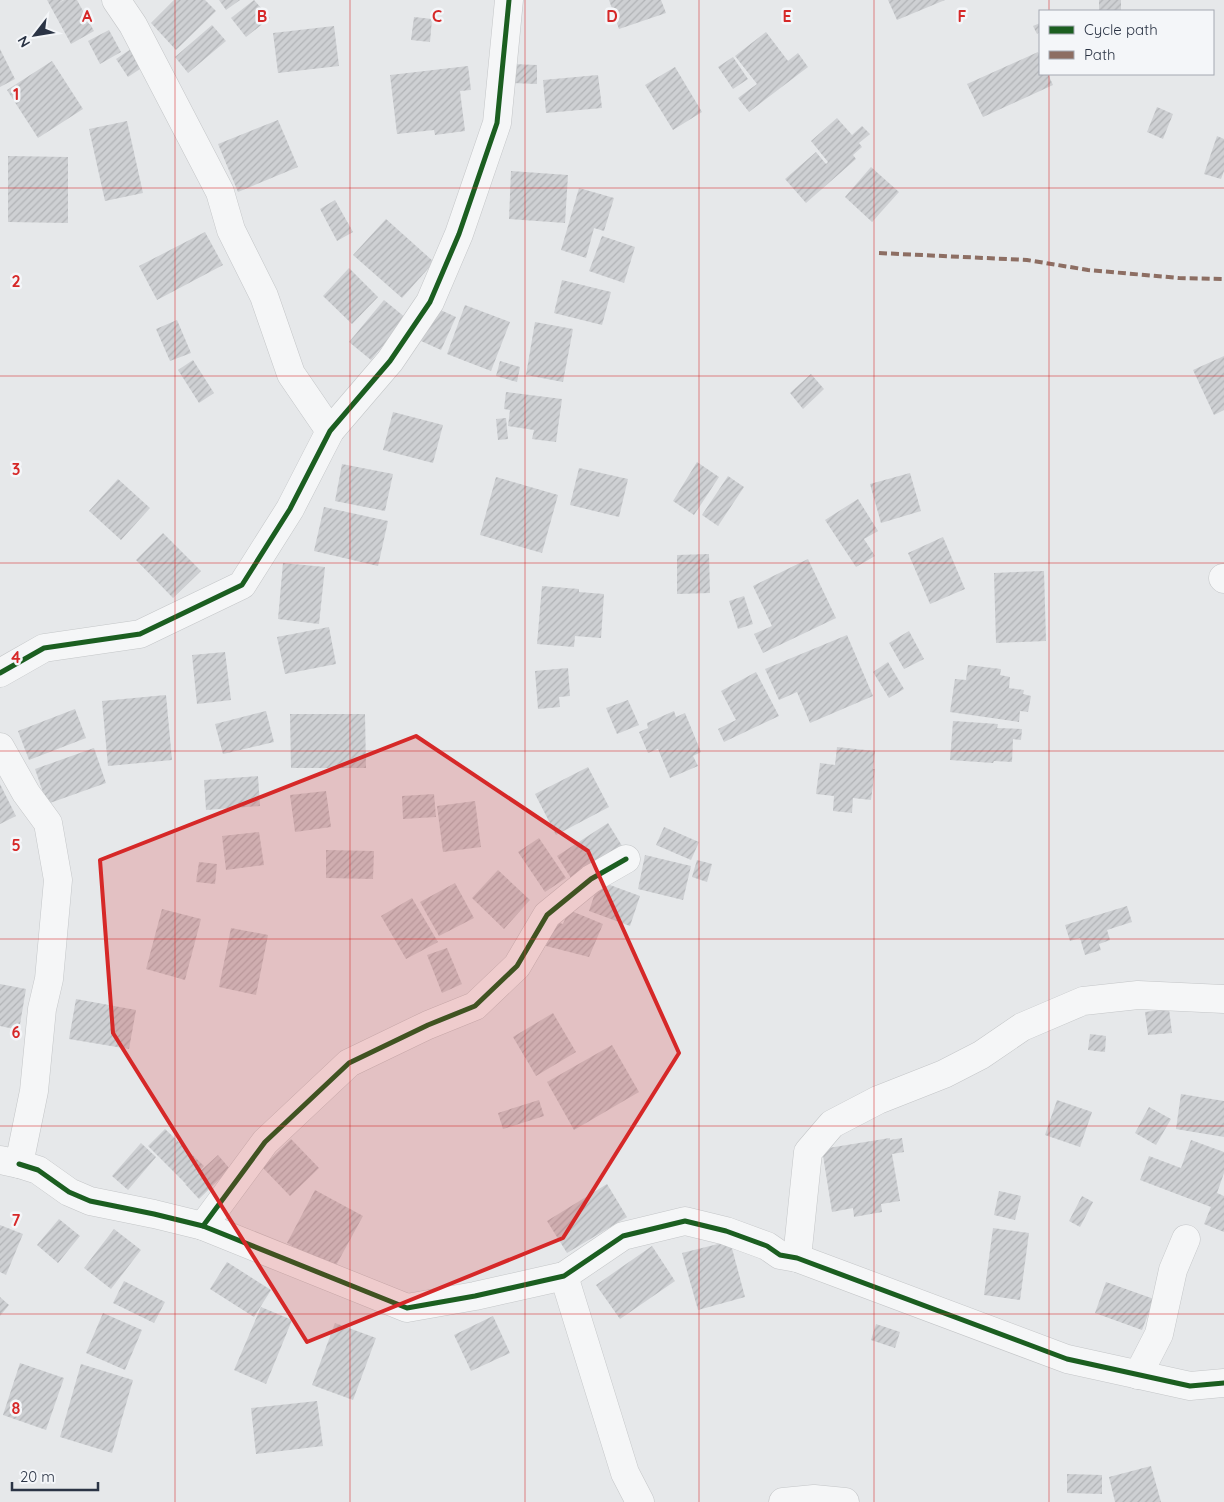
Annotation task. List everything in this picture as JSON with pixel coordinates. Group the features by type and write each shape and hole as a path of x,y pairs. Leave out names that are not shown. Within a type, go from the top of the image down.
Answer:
{"street":[{"path":"116,0 133,25 220,192 231,230 264,296 291,374 330,431"},
{"path":"0,673 44,648 140,634 242,586 290,509 330,431 390,361 430,302 459,234 497,123 509,0"},
{"path":"0,747 26,793 48,823 58,880 49,979 42,1008 34,1091 10,1162 38,1170 69,1192 90,1202 154,1214 203,1226 407,1308 475,1296 564,1276 623,1236 686,1221 726,1231 767,1246 780,1255 797,1258 1066,1359 1190,1386 1224,1383"},
{"path":"203,1226 265,1142 349,1063 428,1025 475,1006 517,966 547,915 591,879 626,859"},
{"path":"797,1258 808,1152 832,1124 878,1100 944,1074 982,1055 1022,1027 1083,1001 1138,995 1224,999"},
{"path":"1138,1375 1159,1334 1172,1270 1186,1239"},
{"path":"564,1276 625,1473 640,1502"},
{"path":"783,1502 814,1499 844,1502"}],"highlighted area":[{"path":"416,736 588,851 679,1053 563,1238 307,1342 113,1033 100,860"}],"building":[{"path":"47,0 63,0 57,4 64,0 77,0 94,31 71,44"},
{"path":"174,0 205,0 216,11 176,50 151,23"},
{"path":"219,0 240,0 226,10"},
{"path":"254,0 270,18 246,37 231,18"},
{"path":"609,0 661,0 666,13 619,29"},
{"path":"888,0 945,0 897,20"},
{"path":"1099,0 1121,0 1121,10 1099,10"},
{"path":"414,17 432,19 430,42 411,40"},
{"path":"1039,23 1039,33 1037,34 1033,26"},
{"path":"212,25 226,41 188,73 175,57"},
{"path":"334,26 339,66 278,73 273,33"},
{"path":"109,30 121,52 100,64 88,41"},
{"path":"766,32 788,61 798,53 808,67 749,112 738,98 757,84 735,56"},
{"path":"0,49 15,79 0,87"},
{"path":"131,49 143,67 128,77 116,59"},
{"path":"1038,52 1039,75 1048,75 1053,85 983,117 967,84"},
{"path":"733,57 748,79 733,89 718,67"},
{"path":"52,61 83,109 38,138 7,90"},
{"path":"512,64 537,65 537,84 512,83"},
{"path":"468,66 471,90 460,91 465,131 435,135 434,130 397,134 390,75"},
{"path":"675,67 702,112 673,130 645,85"},
{"path":"598,75 602,108 546,113 543,80"},
{"path":"1157,107 1173,114 1163,139 1147,132"},
{"path":"837,118 852,135 862,126 870,134 859,143 862,147 853,155 856,159 806,203 785,179 816,152 826,164 828,162 811,141"},
{"path":"278,120 298,167 238,192 218,144"},
{"path":"127,121 143,193 105,201 89,129"},
{"path":"1217,136 1224,139 1224,171 1221,179 1204,174"},
{"path":"8,156 68,157 68,223 8,222"},
{"path":"871,167 899,192 872,222 845,197"},
{"path":"511,171 568,175 565,223 509,219"},
{"path":"579,188 614,198 604,231 594,228 586,258 561,250"},
{"path":"335,200 353,232 337,241 320,209"},
{"path":"386,219 434,262 402,298 353,255"},
{"path":"205,232 223,265 157,300 139,266"},
{"path":"602,236 635,247 624,283 589,271"},
{"path":"349,268 378,297 352,324 323,296"},
{"path":"562,280 611,292 602,325 554,313"},
{"path":"384,300 406,318 371,360 349,342"},
{"path":"465,305 510,322 491,371 447,354"},
{"path":"436,308 456,317 441,350 421,341"},
{"path":"177,320 191,353 170,361 156,329"},
{"path":"535,322 573,329 563,382 526,375"},
{"path":"1224,356 1224,410 1214,415 1193,370"},
{"path":"193,360 214,393 199,403 178,370"},
{"path":"500,361 520,367 517,382 496,376"},
{"path":"811,374 824,389 803,409 790,393"},
{"path":"506,392 562,399 556,442 532,439 534,430 508,426 510,410 504,409"},
{"path":"393,412 443,425 433,463 383,450"},
{"path":"506,418 508,439 498,440 496,419"},
{"path":"697,462 719,477 694,515 673,501"},
{"path":"342,464 393,474 385,511 335,501"},
{"path":"579,468 628,479 619,517 570,505"},
{"path":"910,473 921,511 881,523 870,484"},
{"path":"728,476 744,487 718,526 702,515"},
{"path":"496,477 558,495 542,553 480,535"},
{"path":"118,479 150,508 121,540 89,511"},
{"path":"858,499 878,531 864,539 875,556 856,567 825,520"},
{"path":"324,507 388,521 378,566 314,551"},
{"path":"163,533 201,571 173,598 136,560"},
{"path":"943,537 965,589 930,604 908,553"},
{"path":"709,554 710,593 677,594 677,555"},
{"path":"808,559 836,618 763,653 754,634 772,626 753,586"},
{"path":"283,563 325,567 319,624 278,619"},
{"path":"1044,571 1046,641 996,643 994,573"},
{"path":"542,586 579,589 579,592 604,594 601,638 575,636 574,647 537,644"},
{"path":"744,596 753,624 738,629 729,601"},
{"path":"329,627 336,664 285,674 277,637"},
{"path":"909,631 924,659 904,669 889,643"},
{"path":"847,635 873,696 810,723 797,692 779,700 765,669"},
{"path":"225,652 231,700 197,704 192,655"},
{"path":"888,662 904,689 889,698 873,672"},
{"path":"968,665 1001,669 1000,675 1010,677 1009,688 1024,690 1023,694 1031,696 1028,712 1020,711 1019,722 950,712 955,679 966,680"},
{"path":"568,668 570,696 559,697 560,707 538,709 535,671"},
{"path":"756,672 779,716 724,742 718,729 736,720 721,691"},
{"path":"166,695 172,760 108,766 102,701"},
{"path":"628,700 639,725 617,734 606,708"},
{"path":"75,709 86,738 29,760 18,731"},
{"path":"266,711 274,742 223,754 215,724"},
{"path":"674,711 676,717 685,713 701,752 693,756 698,766 670,778 658,749 648,753 639,732 648,728 647,723"},
{"path":"290,714 365,714 366,768 291,768"},
{"path":"953,721 998,724 997,728 1022,729 1021,740 1013,739 1012,762 994,761 993,763 950,760"},
{"path":"837,747 875,751 871,800 853,798 852,813 833,811 834,796 816,794 820,763 835,765"},
{"path":"94,748 106,783 47,804 35,769"},
{"path":"588,767 609,807 556,835 535,794"},
{"path":"258,776 260,806 206,810 204,780"},
{"path":"0,784 16,816 0,824"},
{"path":"326,791 331,827 295,832 290,795"},
{"path":"434,794 436,817 403,819 402,796"},
{"path":"475,801 481,847 443,852 437,806"},
{"path":"608,823 627,854 576,886 557,856"},
{"path":"664,827 699,842 691,860 656,845"},
{"path":"259,832 264,865 226,870 222,836"},
{"path":"539,838 566,878 545,892 518,852"},
{"path":"326,850 374,851 373,879 326,878"},
{"path":"645,855 691,866 683,900 638,889"},
{"path":"697,860 712,864 707,882 692,877"},
{"path":"199,862 217,864 215,884 196,882"},
{"path":"498,870 530,900 504,929 472,898"},
{"path":"599,881 640,896 630,926 589,911"},
{"path":"455,883 474,918 439,936 420,902"},
{"path":"412,898 438,942 406,959 381,916"},
{"path":"1127,906 1132,922 1107,930 1110,940 1099,944 1101,950 1085,955 1080,938 1070,941 1065,925"},
{"path":"162,909 201,919 185,980 146,969"},
{"path":"569,910 603,924 589,957 546,946 553,921 563,924"},
{"path":"231,928 268,935 256,995 219,987"},
{"path":"447,948 462,984 442,993 427,955"},
{"path":"0,984 26,989 19,1030 0,1026"},
{"path":"76,999 136,1010 129,1049 69,1039"},
{"path":"1169,1009 1172,1033 1148,1035 1145,1012"},
{"path":"553,1013 576,1052 536,1076 513,1037"},
{"path":"1090,1034 1106,1036 1105,1052 1088,1050"},
{"path":"612,1045 639,1092 574,1130 547,1082"},
{"path":"1181,1094 1224,1101 1224,1137 1176,1129"},
{"path":"539,1100 544,1116 503,1129 498,1113"},
{"path":"1057,1100 1092,1112 1080,1147 1045,1135"},
{"path":"1149,1107 1171,1119 1156,1145 1135,1133"},
{"path":"165,1129 204,1166 196,1175 218,1155 230,1169 199,1199 148,1146"},
{"path":"890,1138 890,1140 902,1138 904,1152 892,1154 900,1201 881,1204 882,1212 854,1217 853,1208 832,1212 822,1149"},
{"path":"291,1139 319,1168 290,1196 262,1167"},
{"path":"1191,1140 1224,1152 1224,1173 1217,1193 1224,1196 1224,1232 1204,1224 1211,1207 1140,1180 1149,1156 1181,1168"},
{"path":"141,1143 156,1157 128,1190 112,1176"},
{"path":"607,1184 627,1217 567,1253 547,1221"},
{"path":"315,1190 363,1216 334,1269 287,1243"},
{"path":"999,1191 1021,1196 1015,1220 994,1215"},
{"path":"1082,1196 1093,1202 1080,1227 1069,1221"},
{"path":"59,1219 80,1236 58,1263 37,1245"},
{"path":"0,1225 23,1234 6,1275 0,1272"},
{"path":"993,1228 1029,1233 1020,1300 984,1295"},
{"path":"114,1229 141,1250 111,1289 84,1268"},
{"path":"730,1241 745,1297 698,1310 682,1253"},
{"path":"652,1246 675,1281 620,1319 596,1285"},
{"path":"227,1262 271,1290 254,1317 210,1289"},
{"path":"124,1281 165,1302 154,1323 113,1303"},
{"path":"1106,1282 1154,1299 1142,1330 1095,1313"},
{"path":"0,1297 9,1305 0,1316"},
{"path":"261,1307 292,1320 266,1384 234,1370"},
{"path":"103,1313 142,1330 125,1370 86,1353"},
{"path":"493,1316 510,1353 471,1371 454,1335"},
{"path":"335,1323 376,1338 353,1400 312,1385"},
{"path":"876,1324 900,1332 895,1348 871,1340"},
{"path":"20,1363 64,1378 46,1430 3,1415"},
{"path":"81,1364 133,1380 112,1453 60,1437"},
{"path":"317,1401 323,1446 256,1454 251,1408"},
{"path":"1151,1466 1161,1502 1115,1502 1109,1477"},
{"path":"1067,1474 1102,1475 1102,1494 1067,1493"}],"marked path":[{"path":"879,253 1027,260 1088,270 1179,278 1224,279"}],"cycle path":[{"path":"0,673 44,648 140,634 242,585 290,509 330,431 390,361 430,302 459,234 497,123 509,0"},
{"path":"19,1164 38,1170 69,1192 90,1201 203,1226 265,1142 349,1063 428,1025 475,1006 517,966 547,915 591,879 626,859"},
{"path":"203,1226 407,1308 475,1296 564,1276 623,1236 685,1221 726,1231 767,1246 780,1255 797,1258 1067,1359 1190,1386 1224,1383"}]}
